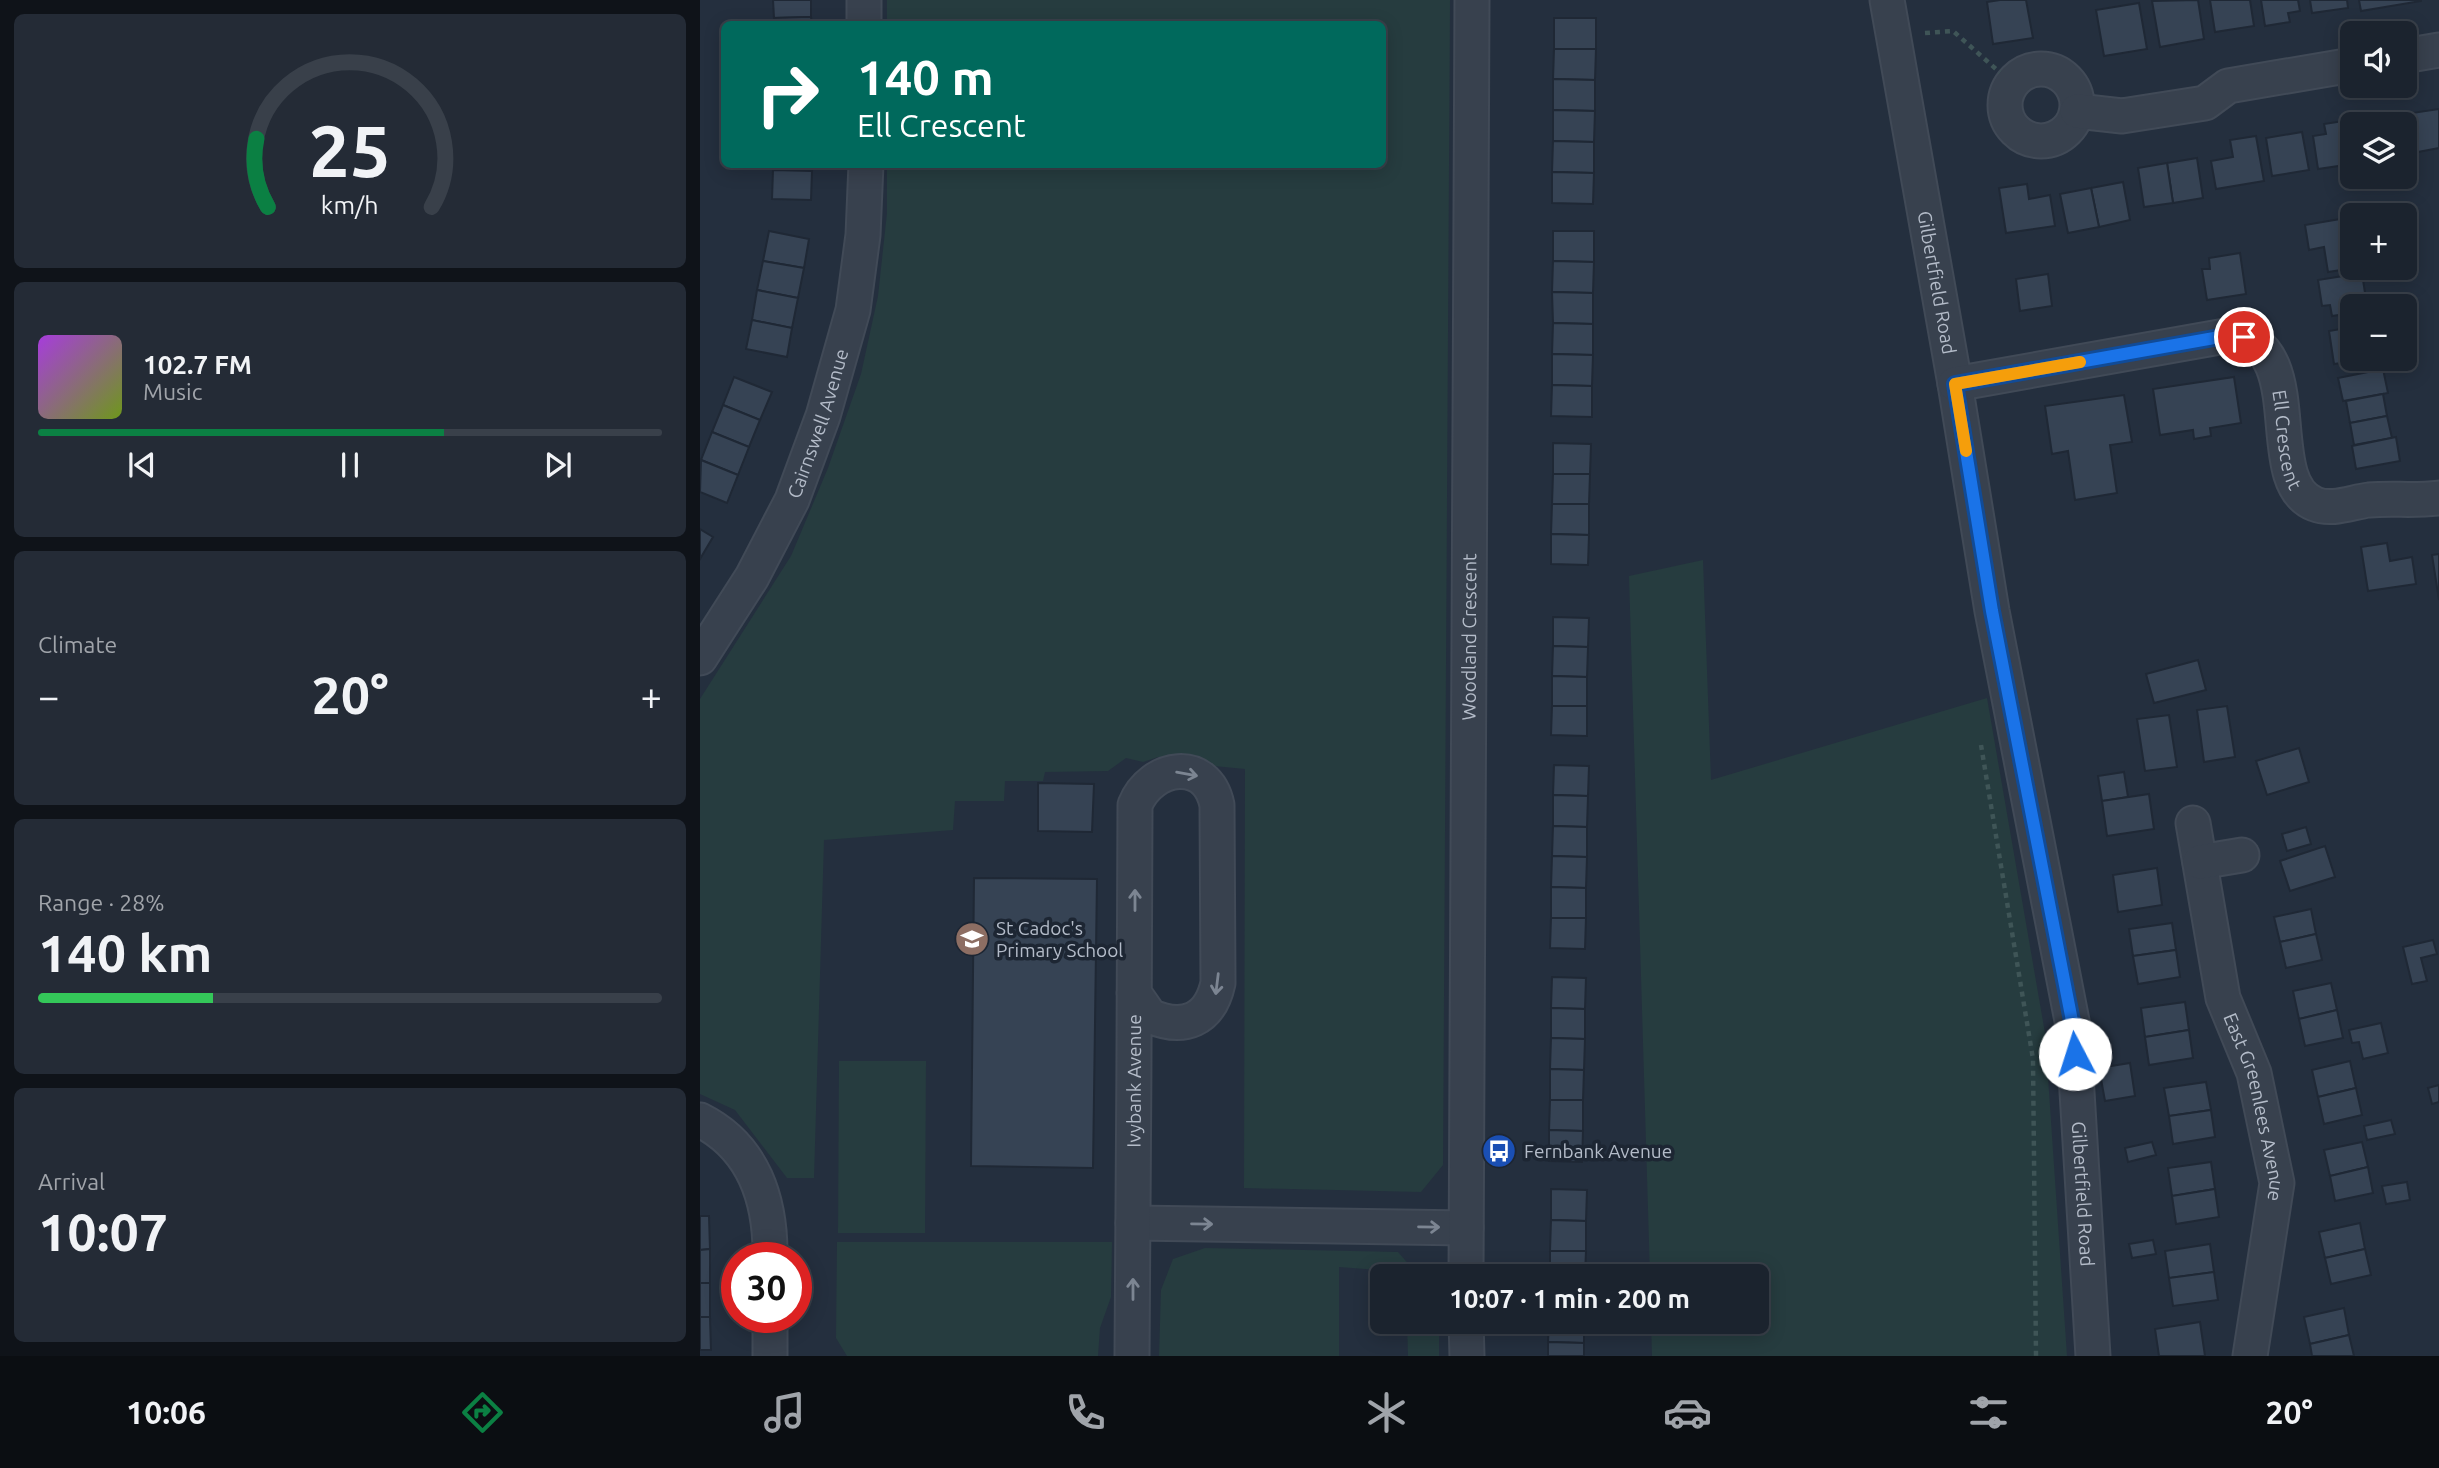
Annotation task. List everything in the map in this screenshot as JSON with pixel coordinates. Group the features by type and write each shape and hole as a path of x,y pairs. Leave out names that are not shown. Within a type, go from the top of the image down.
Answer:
{"street":[{"path":"864,0 864,21"},
{"name":"Woodland Crescent","path":"1466,1264 1472,0"},
{"name":"Gilbertfield Road","path":"1887,0 1992,611 2073,1026 2093,1356"},
{"path":"2417,54 2439,50"},
{"path":"2077,111 2122,116 2206,103 2228,86 2340,67"},
{"path":"2035,69 2056,72 2073,88 2077,111 2065,132 2042,141 2029,139 2018,133 2006,112 2006,100 2013,84 2024,73 2035,69"},
{"name":"Cairnswell Avenue","path":"700,658 752,577 792,500 822,416 853,310 863,236 866,168"},
{"name":"Ell Crescent","path":"1955,384 2231,335 2244,337 2263,348 2273,364 2292,475 2306,499 2323,506 2333,506 2368,500 2439,498"},
{"name":"Ivybank Avenue","path":"1132,1356 1135,805 1142,789 1160,775 1171,772 1196,775 1214,792 1218,983 1214,999 1207,1011 1196,1019 1178,1022 1150,1016 1134,993"},
{"name":"East Greenlees Avenue","path":"2193,823 2223,998 2253,1073 2277,1183 2250,1356"},
{"path":"2200,862 2242,855"},
{"path":"700,1119 721,1130 744,1154 757,1178 771,1242"},
{"path":"1133,1223 1466,1228"},
{"path":"770,1333 770,1356"},
{"path":"1466,1334 1466,1356"}],"path":[{"path":"1919,34 1952,31 2013,84"},
{"path":"1981,742 2033,1059 2036,1356"}],"green space":[{"path":"887,0 1450,0 1443,1165 1421,1192 1244,1188 1245,769 1214,766 1190,756 1158,757 1143,762 1126,758 1108,771 1045,772 1043,781 1005,781 1004,801 955,801 953,830 824,840 814,1178 787,1178 735,1110 700,1094 700,699 791,556 828,468 861,374 878,296 887,213 887,168 1386,168 1386,21 887,21"},
{"path":"1703,560 1711,780 1987,698 2045,1033 2067,1356 1652,1356 1651,1334 1769,1334 1769,1264 1650,1264 1629,576"},
{"path":"839,1061 926,1061 925,1233 838,1233"},
{"path":"837,1242 1112,1242 1111,1297 1100,1328 1098,1356 847,1356 836,1338"},
{"path":"1205,1248 1398,1252 1408,1264 1370,1264 1370,1269 1339,1267 1339,1356 1159,1356 1161,1290 1173,1259"},
{"path":"1407,1334 1439,1334 1439,1356 1408,1356"}],"building":[{"path":"773,0 811,0 811,17 774,18"},
{"path":"2026,0 2033,38 1993,44 1987,2"},
{"path":"2198,0 2204,39 2160,47 2152,1"},
{"path":"2210,0 2250,0 2254,26 2215,32"},
{"path":"2261,0 2298,0 2300,11 2288,13 2290,22 2265,26"},
{"path":"2310,0 2347,0 2348,8 2312,13"},
{"path":"2359,0 2421,0 2421,1 2361,11"},
{"path":"2139,3 2147,49 2104,56 2096,10"},
{"path":"811,17 812,21 774,21 774,18"},
{"path":"1554,18 1596,18 1596,49 1554,49"},
{"path":"1554,49 1596,49 1595,80 1553,79"},
{"path":"1553,79 1595,80 1595,111 1553,110"},
{"path":"2439,109 2439,148 2418,152 2417,112"},
{"path":"1553,110 1595,111 1594,142 1553,141"},
{"path":"2340,122 2340,166 2318,169 2313,136 2326,134 2324,124"},
{"path":"2302,132 2309,170 2272,176 2266,138"},
{"path":"2256,136 2264,181 2216,189 2211,161 2233,157 2230,140"},
{"path":"1553,141 1594,142 1594,173 1552,172"},
{"path":"2197,158 2203,198 2173,203 2167,163"},
{"path":"2167,163 2173,203 2144,207 2138,168"},
{"path":"773,168 812,168 812,171"},
{"path":"773,170 812,171 811,200 772,199"},
{"path":"1552,172 1594,173 1593,204 1552,203"},
{"path":"2123,182 2130,220 2099,227 2091,188"},
{"path":"2027,184 2029,199 2050,195 2055,226 2006,233 1999,188"},
{"path":"2091,188 2099,227 2068,233 2060,194"},
{"path":"2340,219 2340,270 2328,272 2324,247 2309,250 2305,225"},
{"path":"769,231 809,239 804,268 763,261"},
{"path":"1553,231 1594,231 1594,262 1553,261"},
{"path":"2240,253 2246,294 2207,300 2202,269 2210,269 2209,258"},
{"path":"763,261 804,268 798,298 757,290"},
{"path":"1553,261 1594,262 1593,293 1552,292"},
{"path":"2048,274 2052,306 2020,311 2016,279"},
{"path":"2340,276 2340,280 2363,280 2365,294 2340,294 2340,315 2332,316 2330,305 2322,306 2318,280"},
{"path":"757,290 798,298 792,328 752,320"},
{"path":"1552,292 1593,293 1593,324 1553,323"},
{"path":"752,320 792,328 787,357 746,349"},
{"path":"1553,323 1593,324 1593,355 1552,354"},
{"path":"2340,329 2340,363 2334,364 2329,331"},
{"path":"1552,354 1593,355 1592,386 1552,385"},
{"path":"2383,371 2388,393 2343,401 2338,378"},
{"path":"734,377 772,392 760,420 723,405"},
{"path":"2234,377 2241,423 2210,428 2211,436 2194,439 2193,430 2160,435 2153,389"},
{"path":"1552,385 1592,386 1592,417 1551,416"},
{"path":"2383,394 2387,416 2350,423 2346,401"},
{"path":"2124,395 2132,442 2110,445 2117,493 2075,500 2068,451 2052,454 2045,406"},
{"path":"723,405 760,420 749,447 712,432"},
{"path":"2387,416 2392,438 2354,445 2350,423"},
{"path":"712,432 749,447 738,475 701,460"},
{"path":"2396,437 2400,461 2356,469 2352,446"},
{"path":"1553,443 1591,444 1590,474 1553,474"},
{"path":"701,460 738,475 727,503 700,492"},
{"path":"1553,474 1590,474 1589,504 1552,504"},
{"path":"1552,504 1589,504 1589,535 1551,534"},
{"path":"700,529 713,537 700,559"},
{"path":"1551,534 1589,535 1588,565 1551,564"},
{"path":"2387,543 2390,561 2412,557 2416,584 2368,591 2361,547"},
{"path":"2439,554 2439,600 2432,555"},
{"path":"1553,617 1589,618 1588,647 1553,646"},
{"path":"1553,646 1588,647 1587,677 1552,676"},
{"path":"2198,660 2206,690 2154,703 2146,674"},
{"path":"1552,676 1587,677 1587,706 1552,706"},
{"path":"1552,706 1587,706 1587,736 1551,735"},
{"path":"2227,706 2235,757 2204,762 2197,710"},
{"path":"2169,715 2177,767 2145,771 2137,719"},
{"path":"2299,748 2309,782 2267,795 2256,761"},
{"path":"1554,765 1589,766 1588,796 1553,795"},
{"path":"2124,772 2128,797 2102,801 2098,776"},
{"path":"1038,783 1094,784 1092,832 1038,831"},
{"path":"2149,794 2154,829 2107,836 2102,801"},
{"path":"1553,795 1588,796 1587,827 1553,826"},
{"path":"1553,826 1587,827 1587,857 1552,856"},
{"path":"2306,827 2311,844 2287,851 2282,834"},
{"path":"2325,846 2335,877 2290,891 2280,861"},
{"path":"1552,856 1587,857 1586,888 1551,887"},
{"path":"2157,868 2162,905 2118,912 2113,875"},
{"path":"974,878 1097,879 1093,1168 971,1166"},
{"path":"1551,887 1586,888 1586,918 1551,918"},
{"path":"2311,909 2316,934 2280,942 2274,917"},
{"path":"1551,918 1586,918 1585,949 1550,948"},
{"path":"2172,923 2176,950 2133,956 2129,929"},
{"path":"2316,934 2322,960 2286,968 2280,942"},
{"path":"2433,940 2437,954 2421,958 2427,981 2412,984 2403,947"},
{"path":"2176,950 2180,977 2138,984 2133,956"},
{"path":"1552,977 1586,978 1585,1009 1551,1008"},
{"path":"2331,983 2337,1010 2299,1019 2293,991"},
{"path":"2185,1002 2189,1030 2145,1037 2141,1008"},
{"path":"1551,1008 1585,1009 1585,1039 1551,1038"},
{"path":"2337,1010 2343,1038 2305,1046 2299,1019"},
{"path":"2381,1023 2388,1053 2363,1059 2359,1042 2352,1043 2349,1030"},
{"path":"2189,1030 2193,1058 2149,1065 2145,1037"},
{"path":"1551,1038 1585,1039 1584,1070 1550,1069"},
{"path":"2350,1061 2356,1088 2318,1097 2312,1070"},
{"path":"2130,1063 2135,1096 2105,1101 2099,1068"},
{"path":"1550,1069 1584,1070 1583,1100 1550,1100"},
{"path":"2206,1082 2211,1110 2169,1116 2164,1088"},
{"path":"2439,1085 2439,1102 2432,1104 2428,1088"},
{"path":"2356,1088 2362,1115 2324,1124 2318,1097"},
{"path":"1550,1100 1583,1100 1583,1131 1549,1130"},
{"path":"2211,1110 2215,1137 2173,1144 2169,1116"},
{"path":"2391,1120 2395,1134 2367,1140 2364,1126"},
{"path":"1549,1130 1583,1131 1582,1162 1549,1161"},
{"path":"2152,1142 2156,1155 2128,1162 2125,1148"},
{"path":"2362,1142 2368,1167 2330,1176 2324,1150"},
{"path":"2211,1162 2215,1189 2172,1196 2168,1168"},
{"path":"2368,1167 2373,1193 2335,1201 2330,1176"},
{"path":"2407,1182 2410,1200 2386,1204 2382,1186"},
{"path":"1551,1189 1587,1190 1586,1221 1551,1220"},
{"path":"2215,1189 2219,1217 2176,1224 2172,1196"},
{"path":"700,1216 709,1216 710,1249 700,1250"},
{"path":"1551,1220 1586,1221 1586,1251 1550,1251"},
{"path":"2360,1223 2365,1249 2325,1258 2319,1232"},
{"path":"2153,1240 2156,1254 2132,1258 2129,1244"},
{"path":"2210,1244 2214,1272 2169,1278 2165,1251"},
{"path":"710,1249 710,1283 700,1283 700,1250"},
{"path":"2365,1249 2371,1275 2331,1284 2325,1258"},
{"path":"1550,1251 1586,1251 1585,1264 1550,1264"},
{"path":"2214,1272 2218,1300 2173,1306 2169,1278"},
{"path":"700,1283 710,1283 710,1317 700,1317"},
{"path":"2344,1308 2349,1335 2310,1344 2304,1317"},
{"path":"700,1317 710,1317 711,1350 700,1350"},
{"path":"2200,1322 2205,1356 2159,1356 2155,1329"},
{"path":"1548,1334 1584,1334 1584,1343 1548,1342"},
{"path":"2349,1335 2354,1356 2312,1356 2310,1344"},
{"path":"1548,1342 1584,1343 1584,1356 1548,1356"}],"slow traffic":[{"path":"1966,451 1955,384 2080,362"}],"place":[{"name":"St Cadoc's Primary School","path":"972,939"},
{"name":"Fernbank Avenue","path":"1499,1151"}],"route":[{"path":"2075,1054 2073,1026 1992,611 1955,384 2231,335 2244,337"}]}
